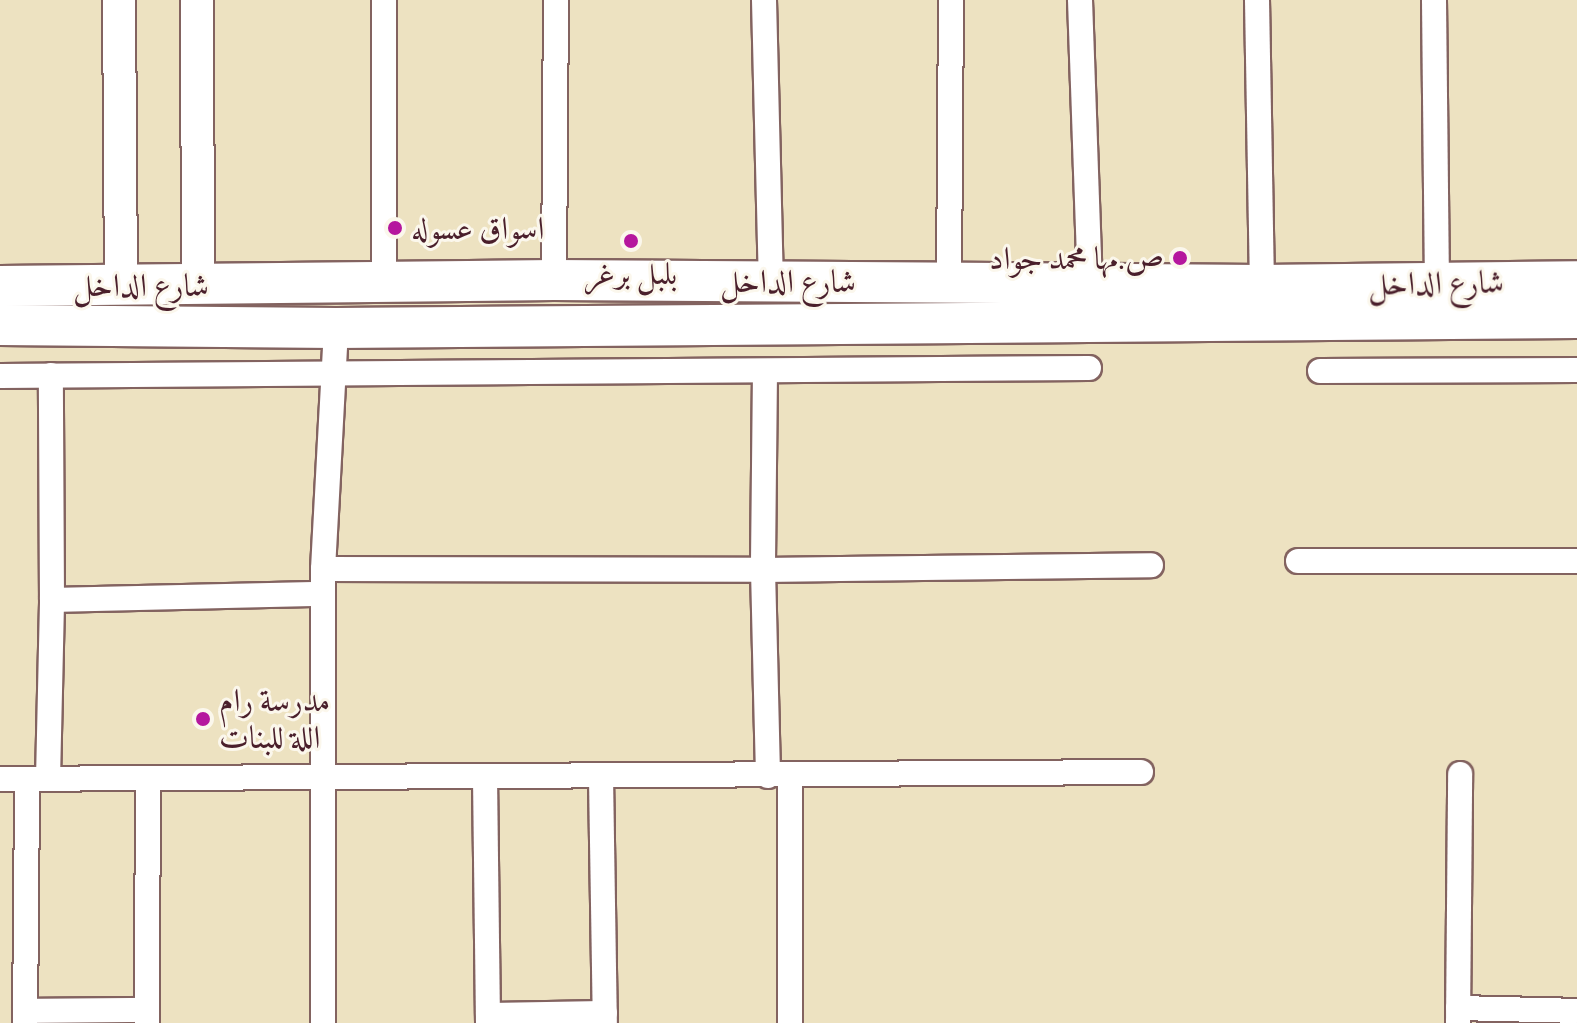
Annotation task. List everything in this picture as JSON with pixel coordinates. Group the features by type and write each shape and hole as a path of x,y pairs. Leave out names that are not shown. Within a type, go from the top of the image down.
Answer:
{"main road":[{"name":"شارع الداخل","path":"0,286 554,280 1090,285 1577,281"},
{"name":"شارع الداخل","path":"0,325 336,328 1577,318"}],"street":[{"path":"119,0 121,285"},
{"path":"197,0 198,286"},
{"path":"384,0 384,281"},
{"path":"554,280 556,0"},
{"path":"764,0 771,280"},
{"path":"949,283 951,0"},
{"path":"1080,0 1090,285"},
{"path":"1257,0 1262,285"},
{"path":"1434,0 1437,282"},
{"path":"323,1023 323,569 336,328"},
{"path":"0,376 1089,368"},
{"path":"1320,371 1577,370"},
{"path":"765,371 763,570 779,777 790,1023"},
{"path":"51,375 52,600 37,779 25,1017 147,1016 148,779"},
{"path":"1298,561 1577,561"},
{"path":"323,569 763,570 1151,565"},
{"path":"52,600 323,594"},
{"path":"0,779 779,777 1141,772"},
{"path":"1460,774 1458,1016 1577,1011"},
{"path":"485,777 488,1019 605,1018 601,777"}],"place":[{"name":"اسواق عسوله","path":"395,228"},
{"name":"بلبل برغر","path":"631,241"},
{"name":"ص.مها محمد جواد","path":"1180,258"},
{"name":"مدرسة رام اللة للبنات","path":"203,719"}]}
